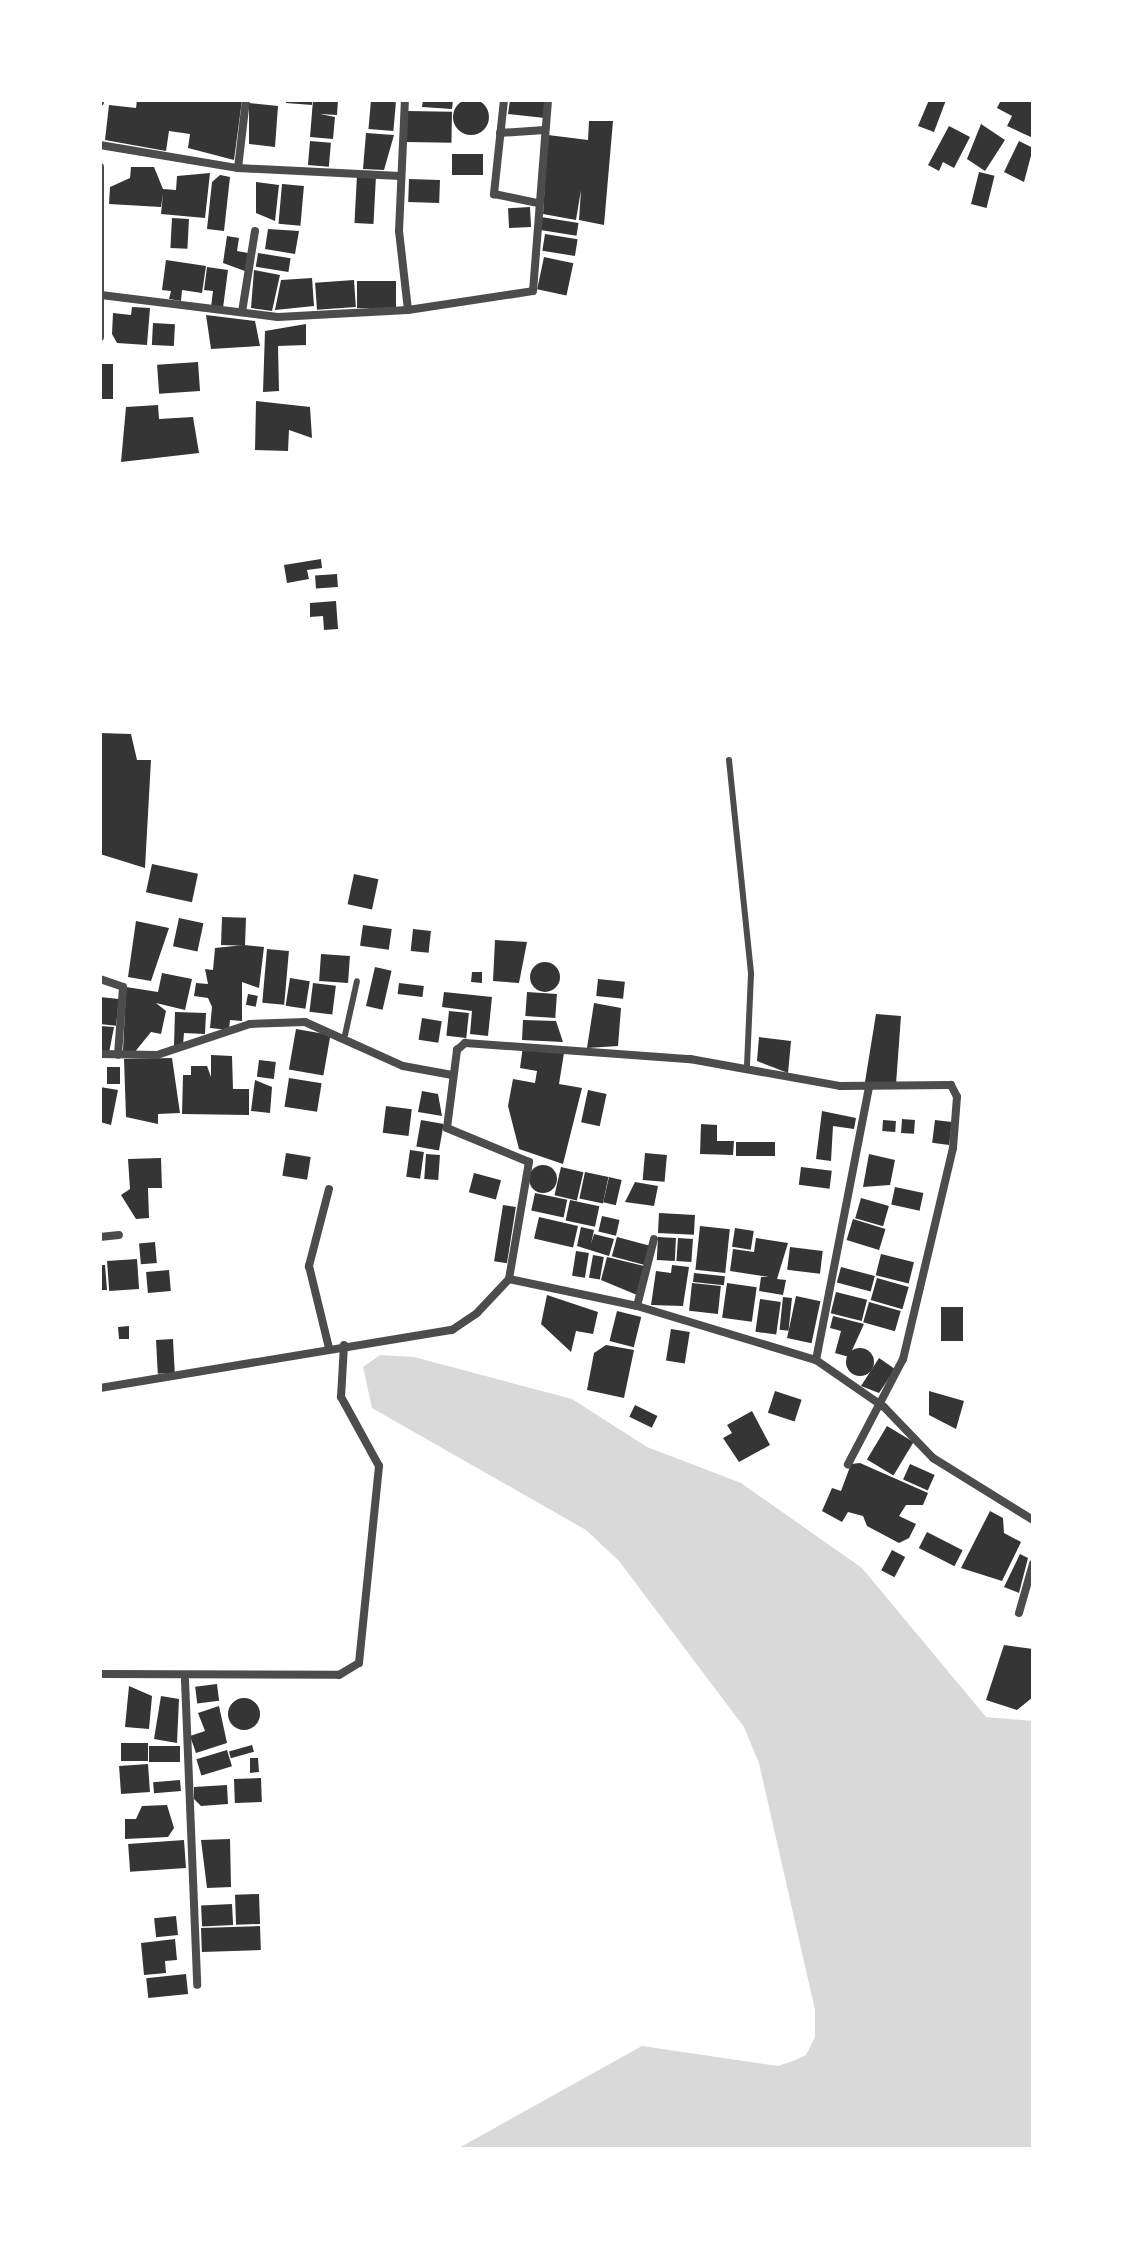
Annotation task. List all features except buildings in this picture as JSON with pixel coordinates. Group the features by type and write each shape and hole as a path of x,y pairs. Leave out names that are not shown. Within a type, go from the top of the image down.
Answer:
{"street":[{"path":"238,168 246,100"},
{"path":"405,100 400,176 408,310"},
{"path":"504,100 494,194 538,203"},
{"path":"101,295 242,312 408,310 533,291 548,100"},
{"path":"500,133 545,130"},
{"path":"100,145 238,168 400,176"},
{"path":"100,167 100,337"},
{"path":"242,312 255,231"},
{"path":"100,979 123,987 118,1055"},
{"path":"100,1054 157,1055 276,1021 345,1035 403,1066 452,1075"},
{"path":"100,1388 344,1345 452,1330 509,1279 529,1162 447,1128 457,1050 481,1040 747,1066 869,1087 951,1085 957,1097 953,1148 903,1359 884,1407 848,1464"},
{"path":"816,1360 869,1087"},
{"path":"329,1189 309,1266 329,1348"},
{"path":"100,1237 119,1235"},
{"path":"637,1306 654,1239"},
{"path":"509,1279 637,1306 816,1360 884,1407 933,1458 1033,1520"},
{"path":"100,1674 185,1680 339,1675 359,1663 379,1466 341,1397 344,1345"},
{"path":"1019,1613 1033,1564"},
{"path":"185,1680 197,1985"}],"lane":[{"path":"729,760 750,959 747,1066"},
{"path":"345,1035 357,981"}],"shaded area":[{"path":"380,1355 414,1357 572,1399 647,1447 741,1483 862,1568 986,1717 1033,1721 1033,2149 457,2149 642,2046 778,2066 793,2061 806,2055 815,2037 815,2010 759,1763 744,1727 619,1561 586,1530 372,1408 363,1367"}]}
